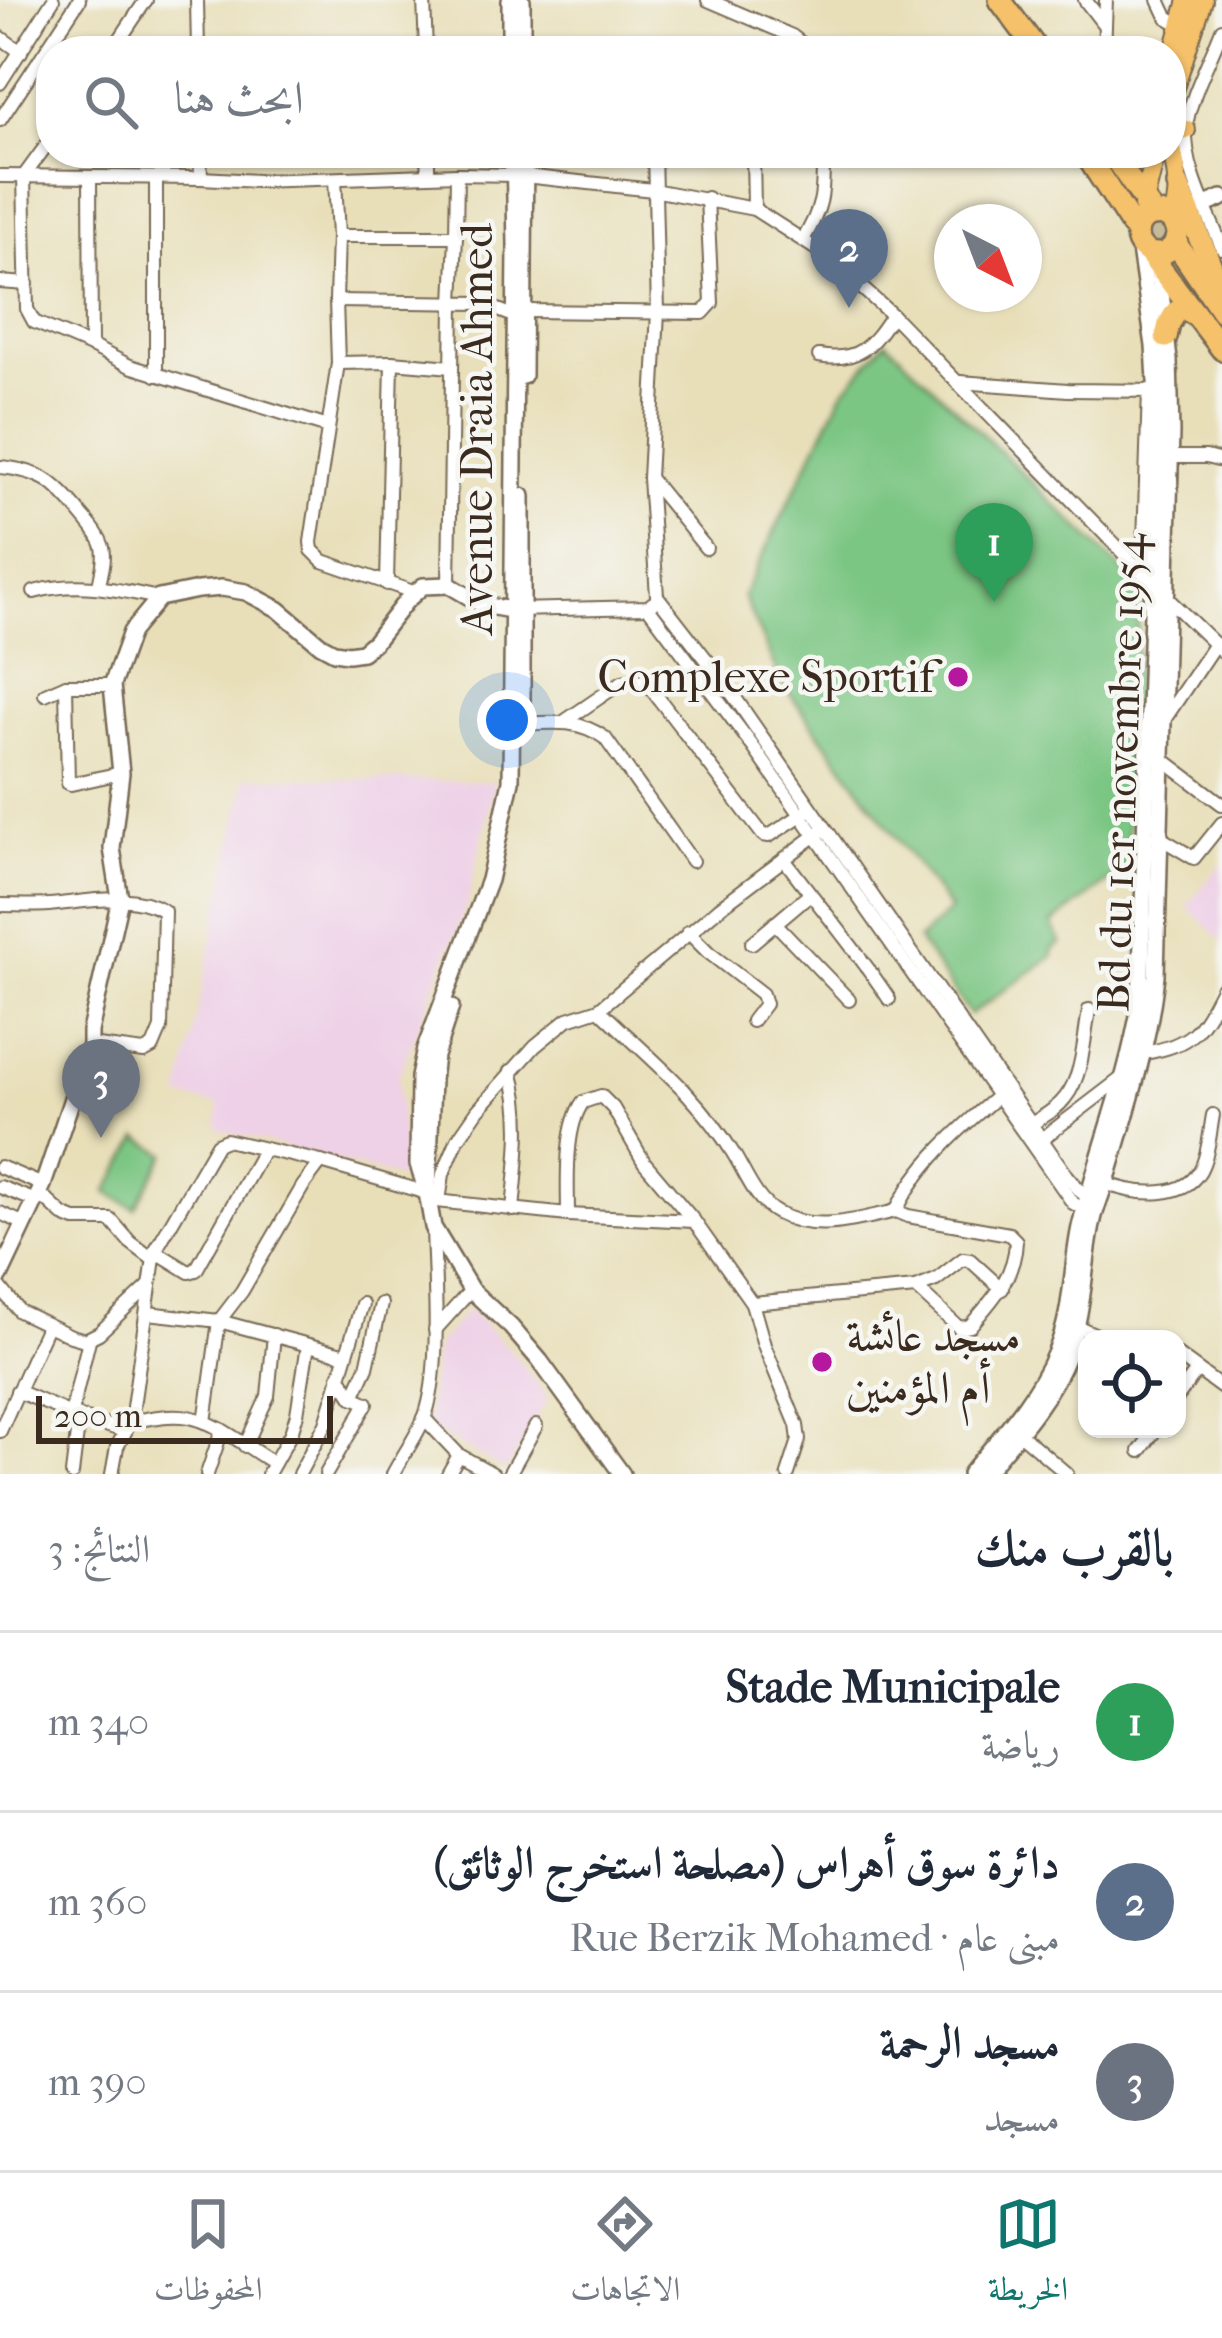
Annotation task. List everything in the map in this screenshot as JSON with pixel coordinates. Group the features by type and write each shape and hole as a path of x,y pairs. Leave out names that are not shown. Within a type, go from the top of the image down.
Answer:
{"highway":[{"path":"985,0 1013,36"},
{"path":"1000,0 1017,36"},
{"path":"1102,168 1169,226 1222,329"},
{"path":"1113,168 1169,226 1222,311"},
{"path":"1125,168 1222,293"},
{"path":"1178,184 1169,226 1196,314 1222,349"},
{"path":"1166,337 1176,312 1196,314"}],"main road":[{"path":"1184,36 1188,0"},
{"path":"1182,36 1203,0"},
{"path":"1159,168 1169,226"},
{"path":"1175,168 1178,184"}],"street":[{"path":"0,83 53,0"},
{"path":"56,36 80,0"},
{"path":"122,36 146,0"},
{"path":"197,0 198,36"},
{"path":"424,0 425,36"},
{"path":"510,0 510,36"},
{"path":"521,36 522,0"},
{"path":"708,0 792,36"},
{"path":"1085,0 1105,26"},
{"path":"1105,36 1106,0"},
{"path":"1160,0 1167,17 1186,28"},
{"path":"1186,117 1222,29"},
{"path":"0,37 21,52"},
{"path":"0,120 36,66"},
{"path":"36,160 24,176 27,309 34,322 130,367 328,427"},
{"path":"201,168 201,178"},
{"path":"428,168 428,176"},
{"name":"Avenue Draia Ahmed","path":"518,168 520,175"},
{"name":"Avenue Draia Ahmed","path":"433,1227 430,1100 435,1056 489,880 511,781 522,168"},
{"path":"654,168 658,312 650,478 652,602 724,682 806,812 1073,1203 1091,1207"},
{"path":"753,168 754,209"},
{"path":"802,240 820,210 824,168"},
{"path":"970,1474 1014,1428 1061,1340 1142,990 1152,834 1153,391 1169,226 1183,168"},
{"path":"449,585 457,174"},
{"path":"0,176 258,181 520,175 653,190 754,209 824,254 892,314 1218,648 1162,724"},
{"path":"90,178 91,346"},
{"path":"156,179 156,375"},
{"path":"335,179 338,363 312,550 322,561 413,592"},
{"path":"336,301 480,303 520,313 704,313 712,303 707,198"},
{"path":"1169,226 1222,248"},
{"name":"Bd du 1er novembre 1954","path":"984,1474 1068,1354 1091,1207 1105,1184 1143,1058 1156,975 1152,834 1167,598 1169,226"},
{"path":"338,236 456,236"},
{"path":"0,282 27,284"},
{"path":"819,356 844,358 864,350 892,314"},
{"path":"387,584 392,362"},
{"path":"338,363 452,367"},
{"path":"959,382 1153,391"},
{"path":"1170,457 1222,461"},
{"path":"0,466 43,476 68,498 103,547 99,586"},
{"path":"650,478 706,548"},
{"path":"34,592 99,586 159,598 223,588 246,592 278,609 321,645 348,654 362,652 374,642 413,592 431,584 449,585 483,605 517,610 652,602"},
{"path":"0,1276 39,1193 90,1046 120,898 112,848 121,772 112,685 131,632 159,598"},
{"name":"Avenue Draia Ahmed","path":"461,967 489,909 521,782 517,610"},
{"path":"565,722 622,682 638,680 649,686 763,835 770,836 806,812"},
{"path":"45,694 66,685 112,685"},
{"path":"66,685 66,779 71,784 121,772"},
{"path":"522,724 565,722 593,730 614,746 692,861"},
{"path":"1160,757 1222,804"},
{"path":"1152,834 1194,858 1222,823"},
{"path":"432,1198 458,1139 478,1110 556,1026 599,1009 688,932 820,832"},
{"path":"820,832 1091,1207"},
{"path":"784,859 889,999"},
{"path":"752,943 810,894"},
{"path":"0,905 120,898 164,911 161,1028 152,1046 144,1052 90,1046"},
{"path":"775,923 849,1000"},
{"path":"688,932 762,994 765,1004 752,1022"},
{"path":"1042,1138 1143,1058 1195,1035 1222,988"},
{"path":"599,1009 707,1114 774,1212 825,1224 896,1211 1014,1237 1013,1265 1002,1289 966,1328 956,1325 916,1288"},
{"path":"1033,1123 1057,1107 1074,1083 1089,1010"},
{"path":"512,1071 519,1134 513,1210"},
{"path":"896,1211 905,1191 999,1095"},
{"path":"568,1215 575,1114 583,1102 601,1096 644,1162 694,1221 752,1304 797,1425 799,1440 788,1474"},
{"path":"1105,1184 1153,1194 1194,1179 1202,1167 1213,1115"},
{"path":"112,1474 127,1426 154,1256 217,1144 226,1140 321,1162 432,1198 568,1215 694,1221"},
{"path":"0,1167 63,1215 75,1220 111,1220 130,1242 189,1272 198,1268 264,1149"},
{"path":"205,1422 219,1321 321,1162"},
{"path":"0,1187 39,1193"},
{"path":"0,1213 25,1224"},
{"path":"433,1227 472,1290 540,1361 622,1474"},
{"path":"393,1474 424,1418 430,1396 435,1331 433,1227"},
{"path":"752,1304 916,1288 936,1280 963,1259 970,1228"},
{"path":"963,1259 1002,1289"},
{"path":"72,1474 75,1415 89,1340 151,1284"},
{"path":"0,1287 20,1311 89,1340"},
{"path":"435,1331 472,1290"},
{"path":"299,1474 326,1423 362,1304"},
{"path":"326,1474 360,1400 381,1304"},
{"path":"148,1313 219,1321 346,1355"},
{"path":"0,1431 47,1326"},
{"path":"1076,1326 1085,1330"},
{"path":"245,1447 268,1396 274,1335"},
{"path":"273,1466 297,1414 308,1345"},
{"path":"1186,1362 1222,1388"},
{"path":"1186,1385 1197,1370"},
{"path":"339,1376 360,1400"},
{"path":"17,1391 75,1415 127,1426 174,1415 205,1422 288,1474"},
{"path":"424,1418 459,1455 493,1474"},
{"path":"509,1474 536,1426"},
{"path":"1014,1428 1067,1474"},
{"path":"207,1474 222,1430"},
{"path":"1140,1451 1149,1438"},
{"path":"448,1474 459,1455"}],"shaded area":[{"path":"246,777 495,782 467,904 398,1078 404,1179 218,1129 219,1105 180,1097"},
{"path":"1222,863 1222,941 1187,906"},
{"path":"468,1309 515,1355 548,1398 506,1471 426,1426 436,1346"}],"green space":[{"name":"Complexe Sportif","path":"886,341 1140,587 1126,877 1114,877 1052,924 1061,943 1052,950 1053,956 970,1015 918,940 950,910 782,683 743,596 843,392"},
{"path":"139,1138 166,1154 135,1208 107,1192"}],"tunnel":[{"path":"1132,201 1181,269"}],"place":[{"name":"دائرة سوق أهراس (مصلحة استخرج الوثائق)","path":"849,308"},
{"name":"Stade Municipale","path":"994,602"},
{"name":"Complexe Sportif","path":"958,677"},
{"name":"مسجد الرحمة","path":"101,1138"},
{"name":"مسجد عائشة أم المؤمنين","path":"822,1362"}]}
